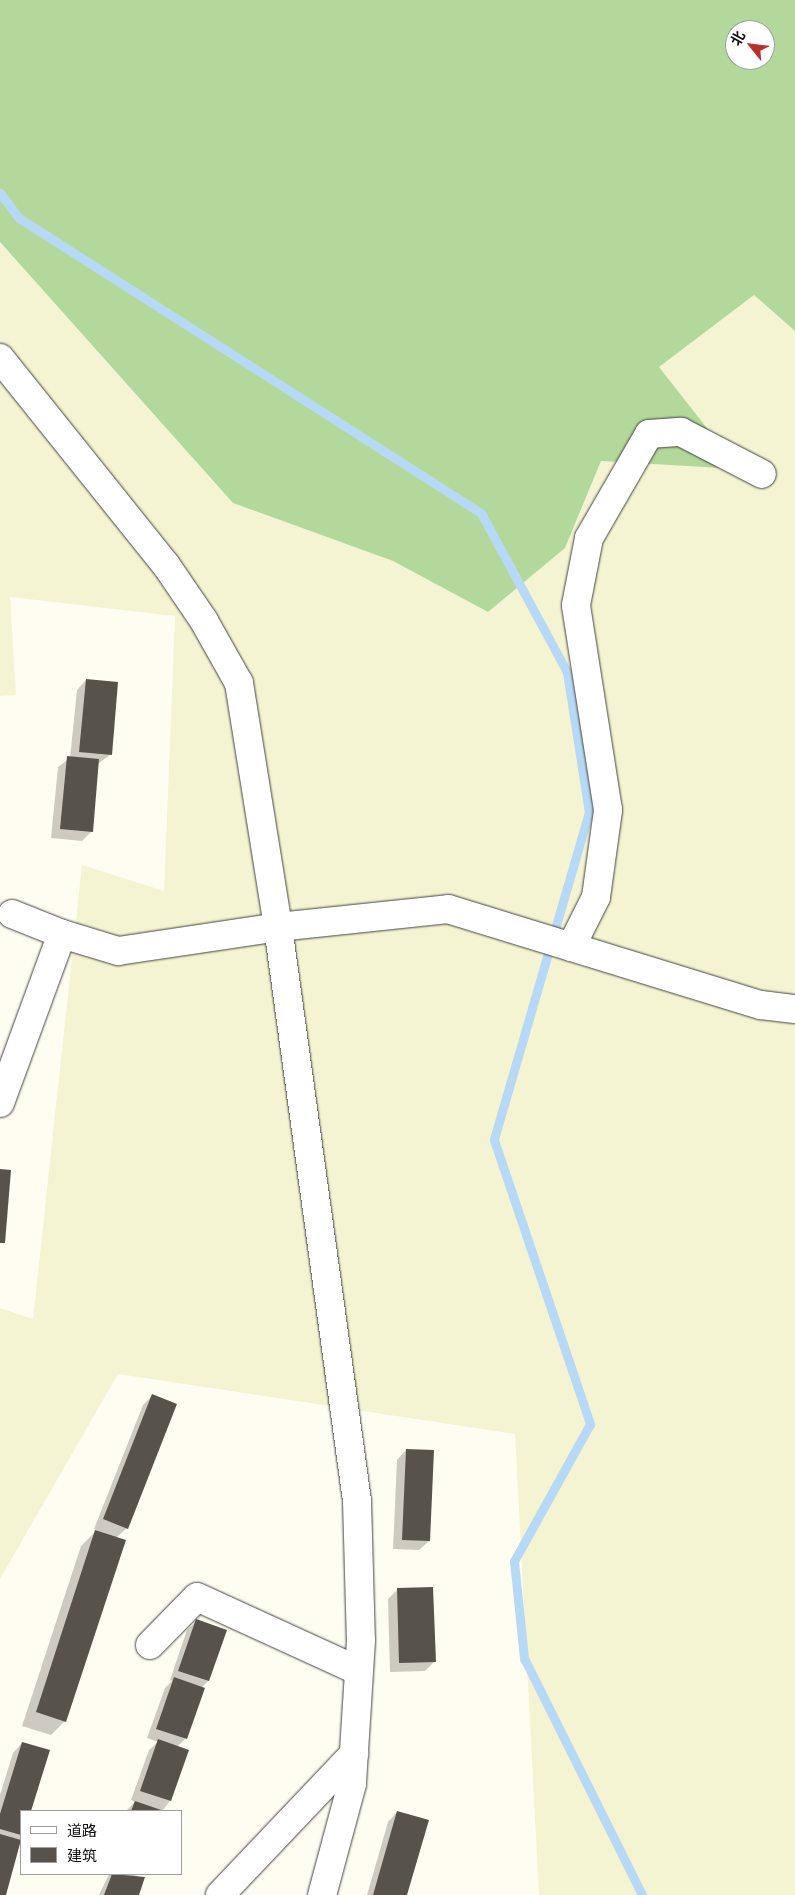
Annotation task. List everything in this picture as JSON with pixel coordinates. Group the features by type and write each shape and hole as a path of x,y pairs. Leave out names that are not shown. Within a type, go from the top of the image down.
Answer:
{"street":[{"path":"0,358 166,565 204,620 239,683 278,927 357,1501 359,1671 352,1784 322,1895"},
{"path":"571,947 596,897 608,810 576,604 589,538 648,434 681,432 762,474"},
{"path":"12,914 62,934 118,951 278,927 448,909 761,1005 795,1010"},
{"path":"0,1103 62,934"},
{"path":"150,1645 197,1597 359,1671"},
{"path":"220,1895 354,1754"}],"green space":[{"path":"0,0 795,0 795,331 754,295 659,367 739,469 601,461 565,548 488,612 393,561 233,503 0,242"},
{"path":"0,242 233,503 393,561 488,612 565,548 601,461 738,468 658,367 754,295 795,331 795,1895 539,1895 515,1434 118,1374 0,1579 0,1308 33,1319 82,865 164,891 175,616 10,597 16,695 0,696"}],"building":[{"path":"86,679 118,682 112,755 79,752"},
{"path":"67,756 99,759 93,832 60,829"},
{"path":"0,1169 11,1170 5,1243 0,1243"},
{"path":"152,1394 177,1404 128,1529 103,1519"},
{"path":"406,1449 434,1450 430,1541 402,1540"},
{"path":"95,1530 126,1540 66,1722 36,1712"},
{"path":"433,1587 436,1662 399,1663 397,1588"},
{"path":"196,1619 227,1630 209,1681 178,1671"},
{"path":"174,1677 205,1688 187,1739 156,1729"},
{"path":"158,1739 189,1750 171,1801 140,1791"},
{"path":"22,1742 50,1750 31,1810 20,1810 20,1835 0,1829 0,1814"},
{"path":"135,1801 161,1810 131,1810"},
{"path":"397,1811 429,1820 407,1895 373,1895"},
{"path":"0,1834 20,1840 20,1844 6,1895 0,1895"},
{"path":"112,1875 145,1877 139,1895 104,1895"}],"waterway":[{"path":"0,193 19,218 481,513 567,672 589,812 494,1140 590,1424 514,1561 524,1658 642,1895"}]}
